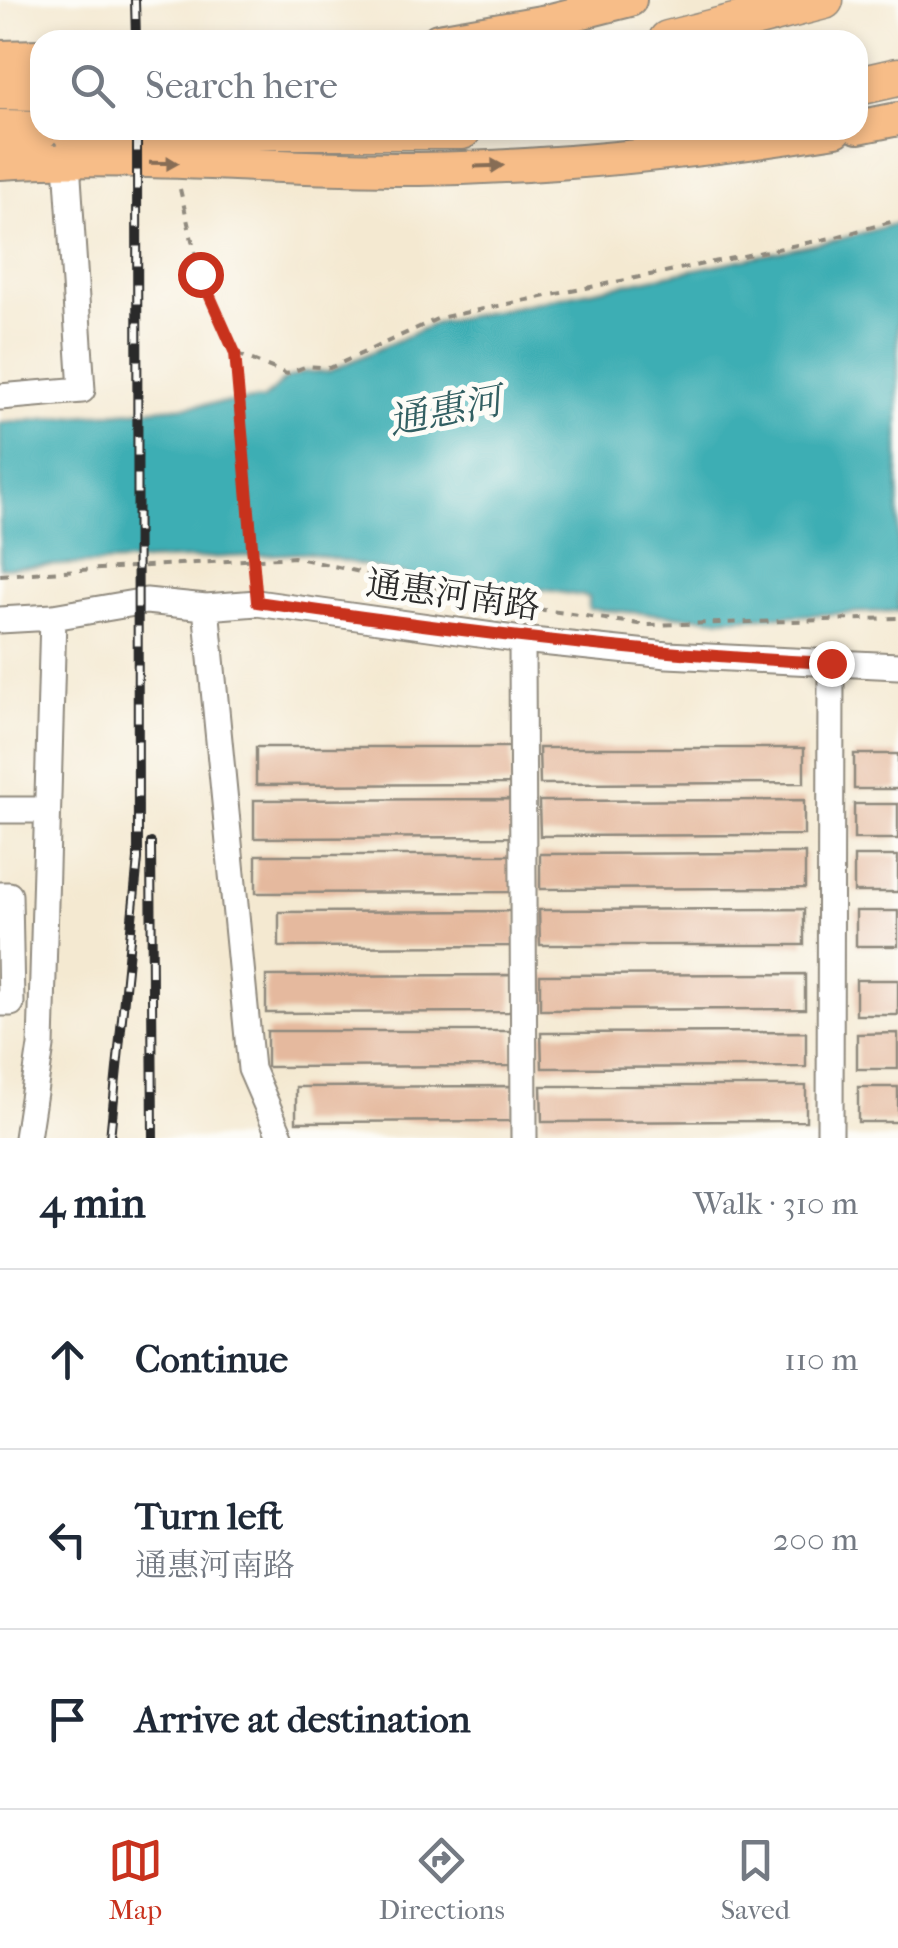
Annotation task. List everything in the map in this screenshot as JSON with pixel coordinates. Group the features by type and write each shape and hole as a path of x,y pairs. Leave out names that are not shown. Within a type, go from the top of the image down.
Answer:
{"highway":[{"path":"707,30 824,0"},
{"path":"0,90 30,91"},
{"path":"0,129 30,130"},
{"path":"68,146 216,140"}],"main road":[{"path":"499,30 548,22 630,0"},
{"path":"0,56 30,56"},
{"path":"868,124 898,119"},
{"path":"658,154 704,140"},
{"path":"0,162 68,146 421,169 658,154 762,140"}],"street":[{"path":"0,397 82,390 68,146"},
{"name":"通惠河南路","path":"0,620 52,617 146,601 206,608 257,602 522,640 667,656 898,666"},
{"path":"206,608 251,1069 281,1138"},
{"path":"27,1138 42,1046 52,617"},
{"path":"522,640 524,1138"},
{"path":"830,1138 831,663"},
{"path":"0,810 48,810"},
{"path":"0,895 8,895 10,1003 0,1003"}],"path":[{"path":"179,184 200,274 235,353 257,602"},
{"path":"235,353 250,356 276,373 330,368 439,318 836,237 898,220"},
{"path":"0,575 294,557 490,602 646,624 898,618"}],"water":[{"name":"通惠河","path":"898,223 898,611 720,619 589,609 589,597 491,581 488,593 308,553 0,568 0,423 264,399 285,379 304,372 328,372 436,323 840,239"}],"building":[{"path":"256,747 511,747 511,784 256,785"},
{"path":"539,748 804,748 804,783 540,784"},
{"path":"854,754 898,754 898,789 854,789"},
{"path":"513,799 513,837 254,838 254,800"},
{"path":"804,800 804,835 540,836 539,801"},
{"path":"854,804 898,804 898,839 854,839"},
{"path":"805,853 805,888 540,889 540,854"},
{"path":"256,855 513,855 513,892 256,893"},
{"path":"854,856 898,856 898,892 854,892"},
{"path":"804,909 804,945 540,945 539,910"},
{"path":"516,911 516,946 279,947 279,912"},
{"path":"856,911 898,911 898,946 856,946"},
{"path":"805,974 805,1009 540,1010 540,975"},
{"path":"512,975 512,1012 266,1013 266,976"},
{"path":"856,980 898,980 898,1015 856,1015"},
{"path":"267,1031 512,1031 512,1066 267,1067"},
{"path":"806,1032 806,1067 542,1068 541,1033"},
{"path":"898,1033 898,1069 857,1069 857,1034"},
{"path":"513,1086 513,1121 296,1122 296,1087"},
{"path":"541,1086 806,1086 806,1121 542,1122"},
{"path":"858,1087 898,1087 898,1122 858,1122"}],"railway":[{"path":"135,0 136,30"},
{"path":"110,1138 138,859 137,140"},
{"path":"151,843 153,1138"}],"route":[{"path":"200,274 235,353 257,602 522,640 667,656 831,663"}]}
